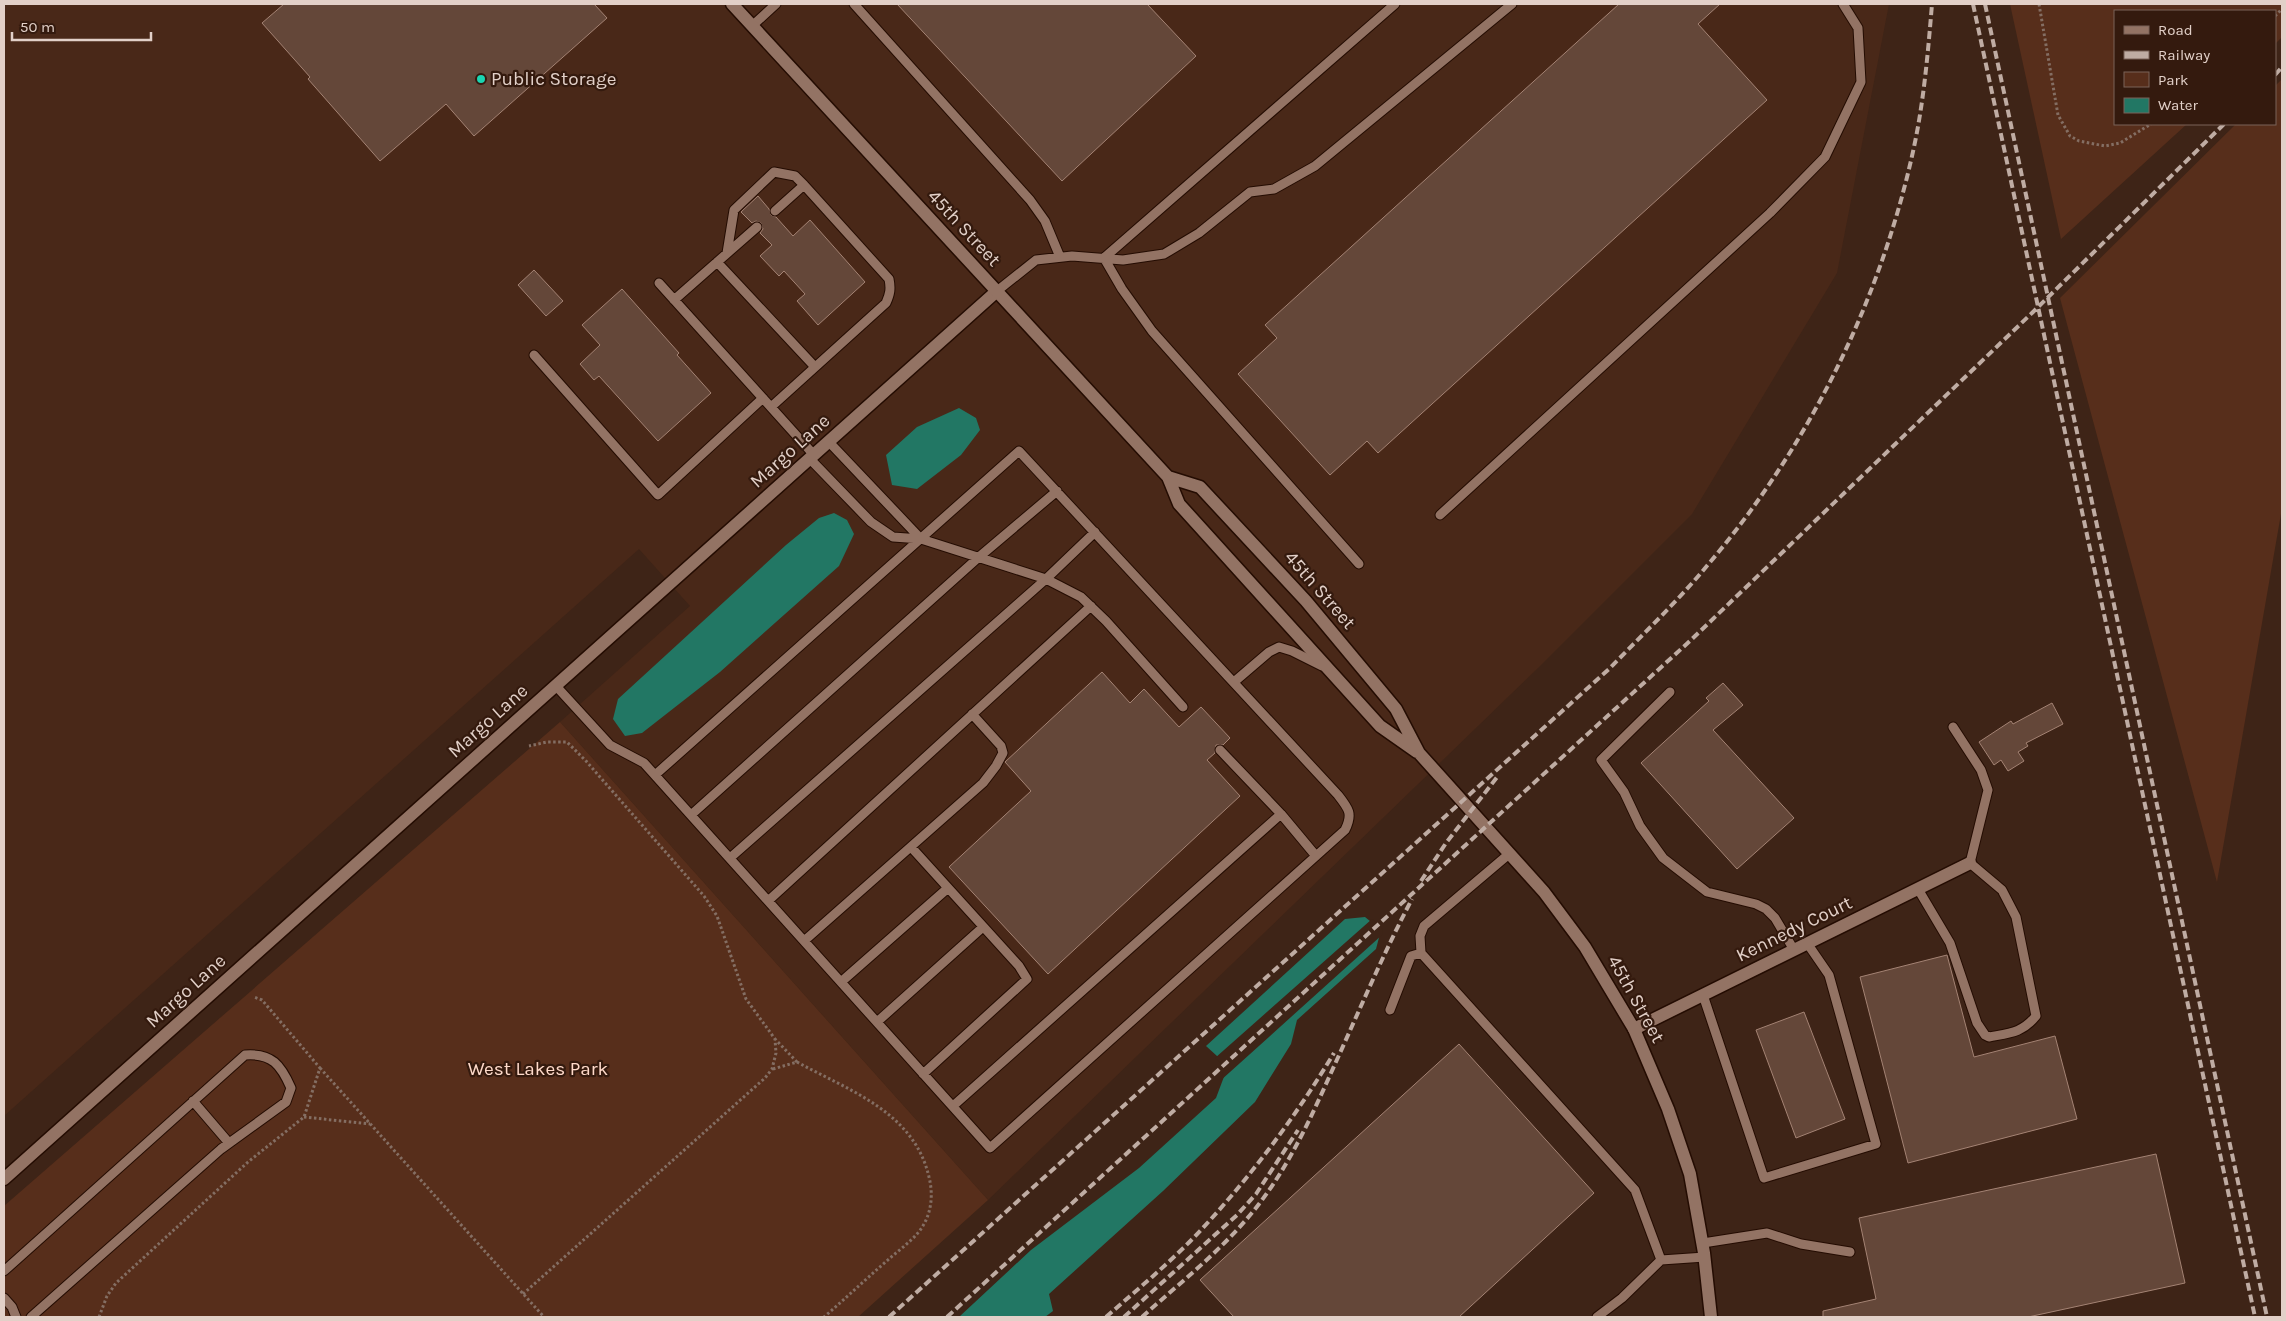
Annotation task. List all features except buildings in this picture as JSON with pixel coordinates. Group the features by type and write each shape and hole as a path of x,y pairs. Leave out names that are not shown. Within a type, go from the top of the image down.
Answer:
{"main road":[{"name":"45th Street","path":"732,4 1168,478 1179,504 1380,726 1419,753 1544,892 1585,947 1613,991 1634,1029 1668,1109 1690,1174 1703,1244 1712,1317"},
{"name":"Margo Lane","path":"4,1180 997,291"},
{"name":"45th Street","path":"1168,478 1200,487 1306,601 1396,709 1419,753"},
{"name":"Kennedy Court","path":"1634,1029 1970,863"}],"lane":[{"path":"752,26 776,4"},
{"path":"854,4 1030,200 1045,221 1060,257"},
{"path":"1104,258 1395,4"},
{"path":"997,291 1036,260 1060,257 1123,260 1164,254 1200,233 1250,192 1274,189 1315,166 1512,4"},
{"path":"1440,515 1770,213 1825,157 1861,82 1858,28 1844,4"},
{"path":"727,253 734,210 774,172 795,176 889,279 890,294 886,303 771,407"},
{"path":"775,211 804,185"},
{"path":"674,300 757,227"},
{"path":"1104,258 1122,289 1152,331 1359,564"},
{"path":"717,262 815,367"},
{"path":"659,283 771,407 812,457 871,522 893,537 921,538 1046,579 1081,597 1183,708"},
{"path":"534,355 658,495 763,398"},
{"path":"829,442 921,538"},
{"path":"556,686 610,745 644,763 990,1148 1345,830 1350,819 1348,808 1338,795 1019,451 655,775"},
{"path":"691,815 979,557 1057,492"},
{"path":"730,858 1046,579 1095,532"},
{"path":"768,901 1091,606"},
{"path":"1234,682 1269,652 1279,647 1292,651 1328,669"},
{"path":"1670,692 1601,760 1624,792 1640,826 1663,858 1707,892 1756,904 1766,909 1775,918 1794,950"},
{"path":"804,941 983,783 996,766 1003,753 1001,746 972,714"},
{"path":"1918,889 1950,943 1976,1023 1985,1035 1989,1037 2017,1032 2030,1023 2036,1016 2016,917 2002,890 1970,863 1988,790 1981,770 1953,727"},
{"path":"1220,750 1281,814 1316,856"},
{"path":"953,1106 1281,814"},
{"path":"911,847 1019,966 1026,979 923,1074"},
{"path":"1509,854 1424,926 1420,936 1421,953 1635,1190 1661,1260"},
{"path":"841,982 948,888"},
{"path":"877,1022 983,927"},
{"path":"1703,995 1764,1178 1876,1144 1829,975 1807,944"},
{"path":"1390,1010 1411,956 1421,953"},
{"path":"4,1271 246,1055 260,1054 275,1061 285,1074 291,1088 286,1102 229,1143 31,1317"},
{"path":"193,1101 229,1143"},
{"path":"1703,1244 1768,1233 1801,1244 1850,1252"},
{"path":"1597,1317 1622,1298 1661,1260 1705,1257"},
{"path":"4,1298 12,1307 16,1317"}],"path":[{"path":"2039,4 2058,115 2070,136 2079,142 2105,146 2120,143 2149,125"},
{"path":"529,746 547,742 567,742 586,760 704,896 717,916 746,999 775,1039 798,1062 874,1103 897,1120 916,1143 927,1168 933,1192 929,1214 918,1233 824,1317"},
{"path":"772,1069 776,1053 775,1039"},
{"path":"523,1294 772,1069 798,1062"},
{"path":"320,1068 544,1317"},
{"path":"304,1117 370,1124"}],"shaded area":[{"path":"4,4 1889,4 1837,273 1692,514 1538,668 988,1200 560,722 690,606 639,549 4,1116"}],"green space":[{"path":"2010,4 2282,4 2282,37 2276,43 2276,10 2114,10 2114,125 2186,125 2061,239"},
{"path":"2282,79 2282,508 2217,882 2060,298 2235,125 2276,125 2276,85"},
{"name":"West Lakes Park","path":"560,722 988,1200 858,1317 4,1317 4,1206"}],"water":[{"path":"959,408 976,418 980,430 961,455 917,489 892,485 886,455 917,427"},
{"path":"834,513 847,520 854,534 839,566 720,672 642,733 625,736 613,719 618,699 786,545 819,518"},
{"path":"1365,917 1381,930 1376,949 1297,1020 1291,1044 1255,1102 1163,1191 1049,1294 1053,1311 1045,1317 959,1317 1031,1250 1139,1168 1216,1098 1228,1066 1206,1046 1345,919"}],"pier":[{"path":"1372,919 1383,929 1382,935 1220,1081 1225,1067 1215,1058"}],"railway":[{"path":"889,1317 1609,669 1683,593 1743,521 1777,473 1808,422 1836,370 1861,316 1882,261 1900,204 1914,147 1925,76 1932,4"},
{"path":"1973,4 2255,1317"},
{"path":"1985,4 2267,1317"},
{"path":"2276,74 2282,67"},
{"path":"947,1317 1691,640 2033,312 2223,125"},
{"path":"1421,881 1446,843 1498,776"},
{"path":"1142,1317 1232,1235 1259,1204 1282,1171 1310,1118 1412,899"},
{"path":"1106,1317 1155,1275 1220,1209 1272,1144 1304,1100 1334,1053"},
{"path":"1124,1317 1237,1215 1256,1194 1298,1130"}],"place":[{"name":"Public Storage","path":"481,79"}]}
